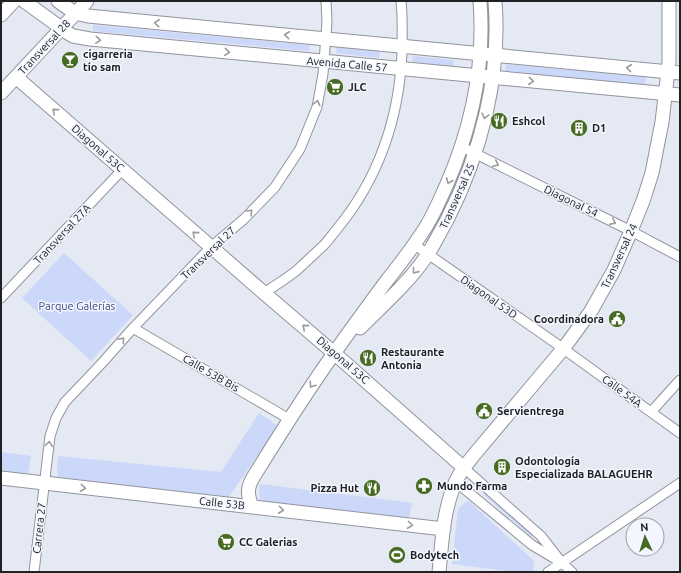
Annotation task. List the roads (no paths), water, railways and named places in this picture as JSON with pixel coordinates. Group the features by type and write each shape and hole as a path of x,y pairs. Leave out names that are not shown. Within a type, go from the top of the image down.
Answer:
{"main road":[{"path":"1,14 14,1"},
{"name":"Avenida Calle 57","path":"24,1 61,29 73,36 90,39 680,95"},
{"name":"Avenida Calle 57","path":"58,1 75,13 88,16 674,73"},
{"name":"Transversal 28","path":"1,93 87,1"},
{"name":"Transversal 25","path":"252,507 248,493 250,484 289,419 334,352 415,244 428,224 441,199 462,147 472,109 480,54 480,1"},
{"name":"Transversal 25","path":"334,352 408,279 428,254 454,207 475,153 488,104 495,56 495,1"},
{"name":"Transversal 24","path":"439,572 448,504 456,482 473,456 563,349 591,311 614,270 631,231 652,173 666,94 674,73 669,1"},
{"name":"Diagonal 53C","path":"16,77 334,352 464,468"},
{"name":"Calle 53B","path":"1,478 444,529"}],"street":[{"name":"Transversal 27","path":"44,483 50,436 56,418 65,402 133,328 211,247 244,219 276,187 300,149 317,107 323,74 327,22 326,1"},
{"path":"264,293 295,271 324,245 349,214 369,181 385,146 395,108 401,69 401,1"},
{"name":"Diagonal 54","path":"462,147 680,257"},
{"name":"Transversal 27A","path":"1,298 122,170"},
{"name":"Diagonal 53D","path":"415,244 563,349"},
{"name":"Calle 53B Bis","path":"133,328 289,419"},
{"name":"Calle 54A","path":"563,349 680,433"},
{"path":"651,412 680,380"},
{"name":"Diagonal 53C","path":"464,468 541,536 562,563"},
{"path":"456,482 532,545 562,563 572,572"},
{"name":"Carrera 27","path":"34,572 44,483"},
{"path":"548,572 680,483"}],"place":[{"name":"cigarreria tío sam","path":"70,60"},
{"name":"JLC","path":"335,87"},
{"name":"Eshcol","path":"499,121"},
{"name":"D1","path":"579,128"},
{"name":"Coordinadora","path":"617,319"},
{"name":"Restaurante Antonia","path":"368,358"},
{"name":"Servientrega","path":"484,411"},
{"name":"Odontología Especializada BALAGUEHR","path":"502,467"},
{"name":"Mundo Farma","path":"424,486"},
{"name":"Pizza Hut","path":"372,488"},
{"name":"CC Galerias","path":"226,542"},
{"name":"Bodytech","path":"397,555"}],"park label":[{"name":"Parque Galerías","path":"77,306"}]}
